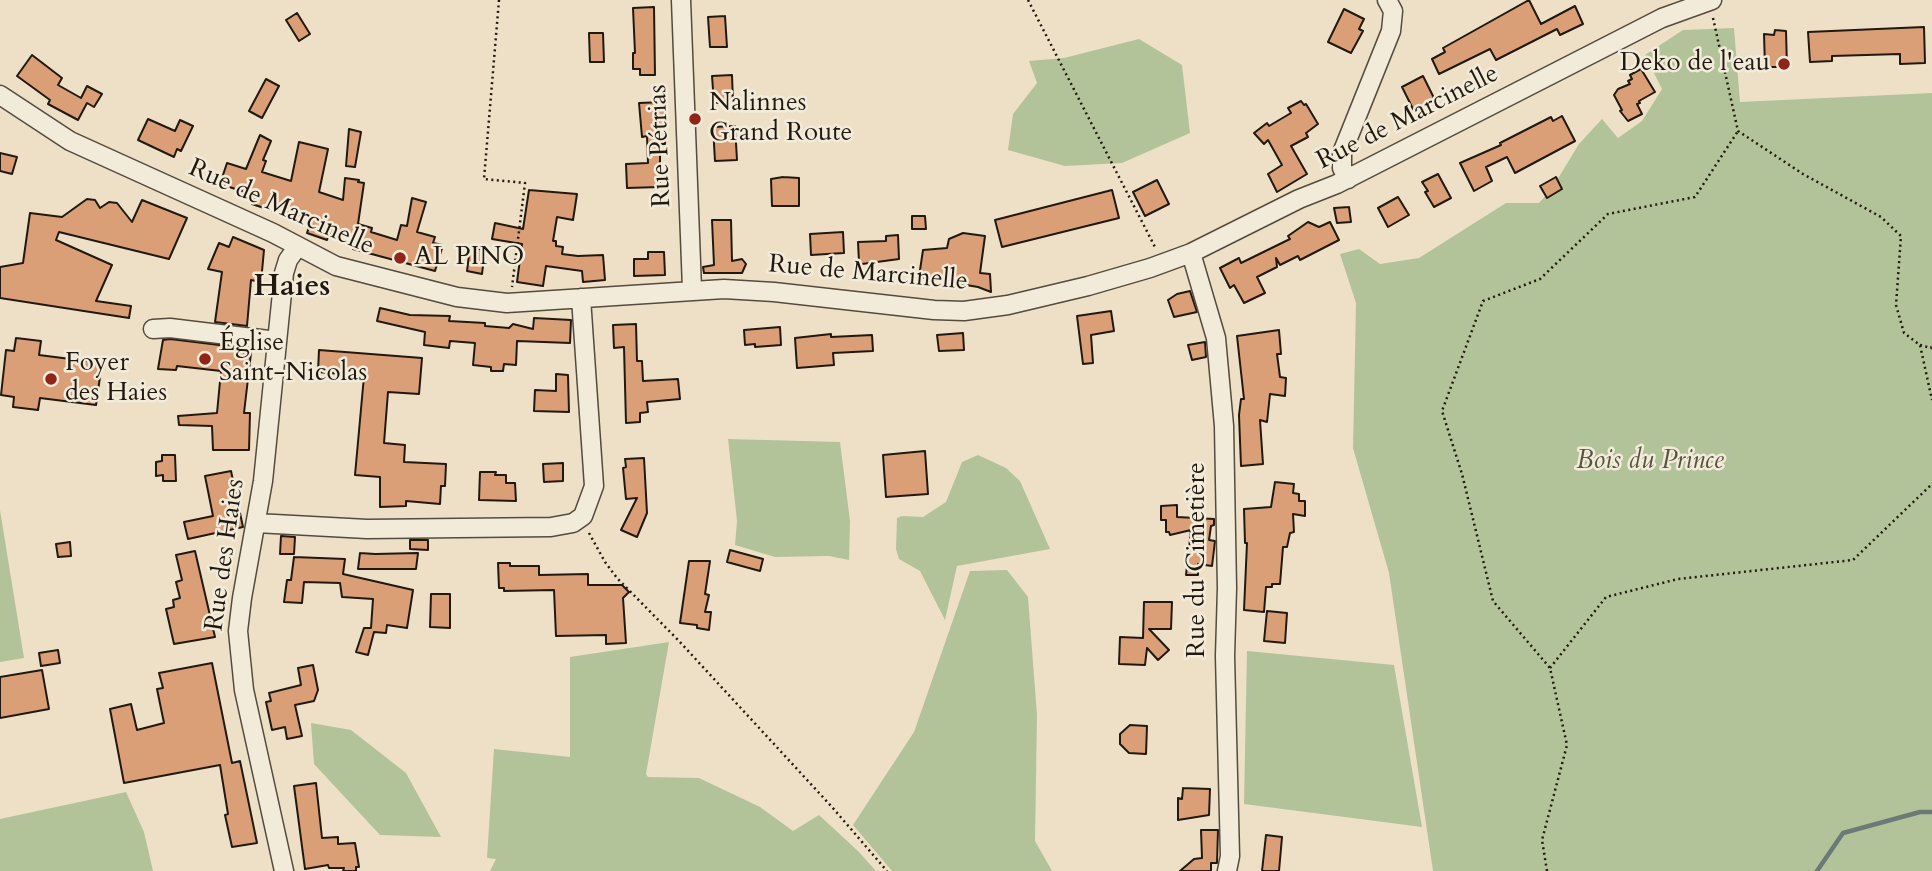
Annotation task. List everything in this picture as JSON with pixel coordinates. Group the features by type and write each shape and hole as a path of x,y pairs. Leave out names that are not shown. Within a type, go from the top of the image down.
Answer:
{"street":[{"name":"Rue Pétrias","path":"681,0 692,289"},
{"path":"1348,178 1342,168 1342,153 1391,30 1393,11 1387,0"},
{"name":"Rue de Marcinelle","path":"0,95 70,141 298,246 336,267 465,299 510,303 692,289 764,291 964,311 1008,305 1129,275 1191,253 1299,199 1348,178 1651,24 1711,0"},
{"name":"Rue des Haies","path":"284,871 244,690 238,631 264,481 284,273 288,260 298,246"},
{"name":"Rue du Cimetière","path":"1191,253 1216,338 1222,403 1230,856 1227,871"},
{"path":"256,523 367,529 551,527 573,523 583,516 594,486 582,298"},
{"path":"153,329 170,328 277,341"}],"path":[{"path":"499,0 484,179 525,183 510,303"},
{"path":"1028,0 1154,247 1166,262"},
{"path":"1547,871 1542,840 1567,745 1550,668 1493,601 1462,474 1442,411 1483,302 1540,279 1608,214 1695,197 1738,131 1711,0"},
{"path":"1738,131 1804,174 1881,218 1901,236 1896,305 1904,333 1920,345 1932,346"},
{"path":"1920,345 1932,400"},
{"path":"1550,668 1606,597 1678,579 1853,560 1932,484"},
{"path":"583,516 588,532 617,578 823,797 887,871"}],"green space":[{"name":"Bois du Prince","path":"1734,28 1740,102 1932,93 1932,871 1433,871 1389,573 1353,448 1356,303 1340,254 1359,249 1380,264 1419,258 1506,203 1539,203 1551,190 1579,144 1602,119 1618,138 1642,121 1662,89 1645,55 1683,30"},
{"path":"1139,39 1182,65 1190,133 1122,163 1065,166 1008,150 1013,114 1037,83 1029,61 1064,58"},
{"path":"728,439 840,442 850,521 849,560 829,556 775,557 735,545 737,521"},
{"path":"978,455 1006,468 1020,481 1050,549 957,566 945,620 920,571 899,559 896,549 897,518 923,517 946,502 962,462"},
{"path":"0,510 24,658 0,662"},
{"path":"1007,570 1028,597 1037,715 1035,841 1052,871 892,871 853,825 914,732 970,571"},
{"path":"669,642 646,774 648,777 699,778 760,807 793,831 819,815 876,871 490,871 496,859 487,858 494,749 570,757 570,657"},
{"path":"1247,651 1394,665 1422,827 1244,804"},
{"path":"311,723 351,730 406,773 441,837 380,835 314,764"},
{"path":"126,792 144,832 153,871 0,871 0,819"}],"building":[{"path":"1529,0 1541,24 1575,6 1583,24 1560,35 1557,29 1496,60 1490,49 1439,74 1432,59 1445,52 1443,48"},
{"path":"654,7 655,75 640,75 640,69 633,69 633,8"},
{"path":"1344,9 1364,19 1359,29 1363,31 1351,53 1328,42"},
{"path":"297,13 310,34 299,41 286,20"},
{"path":"725,16 727,47 710,47 708,17"},
{"path":"1924,27 1925,63 1900,64 1900,54 1832,56 1832,61 1810,62 1808,32"},
{"path":"1775,30 1786,31 1787,67 1765,67 1764,34 1774,35"},
{"path":"589,33 603,33 604,62 590,62"},
{"path":"32,55 62,78 58,85 81,98 87,86 102,94 94,107 87,103 78,120 48,104 50,100 17,76"},
{"path":"1641,69 1655,92 1639,101 1637,104 1642,114 1628,121 1620,111 1622,110 1614,95 1618,89 1630,84 1630,75"},
{"path":"732,75 733,102 714,103 712,76"},
{"path":"1423,76 1435,100 1414,111 1402,87"},
{"path":"266,79 279,86 262,118 249,111"},
{"path":"1301,101 1306,104 1318,124 1306,133 1308,137 1291,146 1307,174 1277,192 1268,174 1282,165 1268,140 1264,144 1254,133 1267,123 1269,126 1291,113 1288,108"},
{"path":"664,102 665,144 660,144 660,187 627,188 626,164 648,163 647,136 642,137 639,103"},
{"path":"1562,116 1575,141 1515,173 1507,157 1486,167 1492,181 1474,191 1460,163 1501,145 1500,143 1551,117 1553,121"},
{"path":"148,119 175,131 180,120 193,126 181,151 177,149 174,157 138,140"},
{"path":"735,126 737,160 715,161 713,127"},
{"path":"349,129 361,132 355,167 346,166"},
{"path":"260,135 271,141 263,160 266,161 262,172 291,181 299,142 328,149 319,192 343,200 345,178 364,183 358,224 372,228 371,232 397,240 401,225 407,226 412,198 426,202 417,232 435,237 433,243 443,245 435,271 353,249 356,238 329,234 327,240 307,233 312,218 252,204 254,195 220,184 227,163 246,169"},
{"path":"0,153 17,157 12,174 0,171"},
{"path":"1438,174 1451,198 1434,207 1422,182"},
{"path":"1556,177 1562,189 1547,198 1540,186"},
{"path":"799,178 799,206 772,206 771,179"},
{"path":"1157,180 1169,204 1145,216 1133,192"},
{"path":"529,190 577,194 573,220 557,217 553,241 556,241 556,246 563,247 562,254 603,255 605,280 583,282 582,271 546,266 543,286 517,282 522,244 492,239 495,223 523,229"},
{"path":"1112,190 1119,218 1002,247 995,220"},
{"path":"1398,197 1409,215 1388,227 1378,208"},
{"path":"87,199 95,200 100,208 109,202 117,203 132,222 142,200 187,218 169,259 59,232 56,240 112,265 96,301 131,306 129,318 0,298 0,267 23,263 30,213 62,217"},
{"path":"1349,207 1351,222 1337,223 1334,208"},
{"path":"912,216 925,216 926,229 912,229"},
{"path":"712,220 731,220 732,261 742,259 746,264 742,273 704,273 703,267 714,265"},
{"path":"1308,222 1319,227 1330,222 1339,240 1300,260 1298,256 1280,265 1276,258 1277,267 1257,277 1265,293 1244,303 1234,285 1230,288 1220,268 1239,258 1241,263 1290,239 1288,236"},
{"path":"843,232 844,253 811,255 810,234"},
{"path":"963,233 985,236 980,273 990,274 991,292 978,287 919,277 923,250 947,248 949,239"},
{"path":"898,235 899,259 862,264 859,262 858,242 886,241 886,236"},
{"path":"233,237 264,250 261,282 251,280 247,326 215,322 222,272 208,269 219,243 229,247"},
{"path":"470,247 485,250 482,274 467,271"},
{"path":"648,252 664,252 665,275 634,276 634,259 648,259"},
{"path":"1190,291 1197,312 1174,317 1168,300 1177,294"},
{"path":"380,308 410,315 450,316 449,321 485,323 485,326 509,328 513,324 533,329 534,318 571,320 570,343 517,341 516,365 504,364 503,371 491,371 491,367 473,365 475,343 450,341 449,348 424,345 425,332 377,321"},
{"path":"1111,311 1114,331 1091,335 1093,363 1083,364 1077,316"},
{"path":"636,324 637,361 642,361 643,381 678,379 680,399 647,402 648,412 640,413 640,422 626,423 624,347 614,348 613,325"},
{"path":"780,327 781,345 745,345 744,330"},
{"path":"1279,330 1281,354 1277,354 1280,377 1286,378 1285,396 1270,394 1267,422 1260,420 1263,464 1241,466 1239,415 1241,399 1244,399 1237,336"},
{"path":"963,333 964,350 939,351 937,335"},
{"path":"831,334 831,337 872,335 873,351 833,353 834,365 797,368 795,338"},
{"name":"Foyer des Haies","path":"16,338 41,341 39,355 102,363 96,405 40,398 38,410 13,407 14,397 1,395 6,350 14,351"},
{"path":"163,340 244,348 244,353 251,353 244,413 250,413 249,450 213,450 212,426 179,425 178,416 217,413 221,371 177,366 176,370 158,369"},
{"path":"1205,342 1206,357 1192,360 1188,345"},
{"path":"319,350 422,358 419,394 388,392 384,443 405,445 404,462 446,464 445,486 441,486 440,504 406,501 406,506 380,507 380,477 355,475 364,376 318,372"},
{"path":"556,374 568,375 569,412 534,411 535,390 556,391"},
{"path":"925,451 928,494 886,497 883,455"},
{"path":"162,455 175,455 176,481 163,481 163,475 156,476 156,462 162,461"},
{"path":"644,458 647,513 637,537 621,530 637,498 626,499 623,468 626,467 625,459"},
{"path":"563,463 563,481 544,482 543,464"},
{"path":"231,471 243,527 188,539 184,522 213,516 205,476"},
{"path":"480,472 506,475 506,483 515,483 516,501 479,500"},
{"path":"1275,482 1294,484 1293,493 1299,494 1299,501 1305,501 1305,516 1293,514 1294,532 1290,533 1287,547 1283,547 1280,584 1266,587 1264,612 1244,610 1247,543 1244,509 1271,507"},
{"path":"1177,505 1177,517 1214,519 1209,540 1215,541 1212,566 1198,564 1198,575 1186,575 1191,530 1170,535 1166,532 1166,520 1161,520 1161,506"},
{"path":"281,536 295,537 294,554 280,554"},
{"path":"410,540 428,540 428,550 410,549"},
{"path":"70,542 71,556 58,557 56,544"},
{"path":"730,550 763,559 760,571 727,562"},
{"path":"195,551 215,637 174,644 166,609 174,607 173,600 180,598 176,582 182,580 176,555"},
{"path":"360,553 418,553 416,569 358,569"},
{"path":"294,557 345,559 343,574 413,590 407,628 387,625 386,633 374,632 368,655 356,652 364,628 371,628 373,599 342,597 340,583 304,582 302,603 284,602"},
{"path":"689,561 710,561 705,594 709,595 705,612 711,612 709,630 680,623"},
{"path":"498,563 510,563 510,566 539,566 539,575 588,574 588,585 622,585 629,592 623,598 626,643 606,644 606,635 556,636 554,590 504,591 504,588 499,588"},
{"path":"431,594 450,594 450,628 430,627"},
{"path":"1144,602 1172,602 1171,629 1149,629 1169,650 1158,660 1147,648 1145,665 1119,664 1120,637 1143,638"},
{"path":"1267,611 1287,613 1285,643 1264,641"},
{"path":"58,650 60,663 41,666 39,653"},
{"path":"212,663 232,763 240,761 257,843 232,847 225,815 228,814 220,765 124,783 110,709 131,704 137,730 164,723 157,689 163,688 159,673"},
{"path":"313,665 318,690 314,701 295,705 302,736 287,739 285,727 272,730 266,702 271,701 269,693 301,685 298,668"},
{"path":"42,670 49,709 0,718 0,677"},
{"path":"1130,725 1147,726 1146,754 1129,753 1120,744 1120,734"},
{"path":"316,783 322,838 338,837 338,844 355,843 359,867 356,867 356,871 329,868 328,865 305,869 294,786"},
{"path":"1183,788 1210,789 1209,815 1178,820 1178,798 1182,799"},
{"path":"1201,830 1218,830 1217,863 1211,863 1211,871 1180,871 1194,859 1202,858"},
{"path":"1266,835 1282,837 1279,871 1262,871"}],"waterway":[{"path":"1817,871 1843,833 1920,812 1932,812"}],"place":[{"name":"Deko de l'eau","path":"1784,64"},
{"name":"Nalinnes Grand Route","path":"695,119"},
{"name":"AL PINO","path":"400,258"},
{"name":"Église Saint-Nicolas","path":"205,359"},
{"name":"Foyer des Haies","path":"51,379"}],"district":[{"name":"Haies","path":"292,288"}]}
